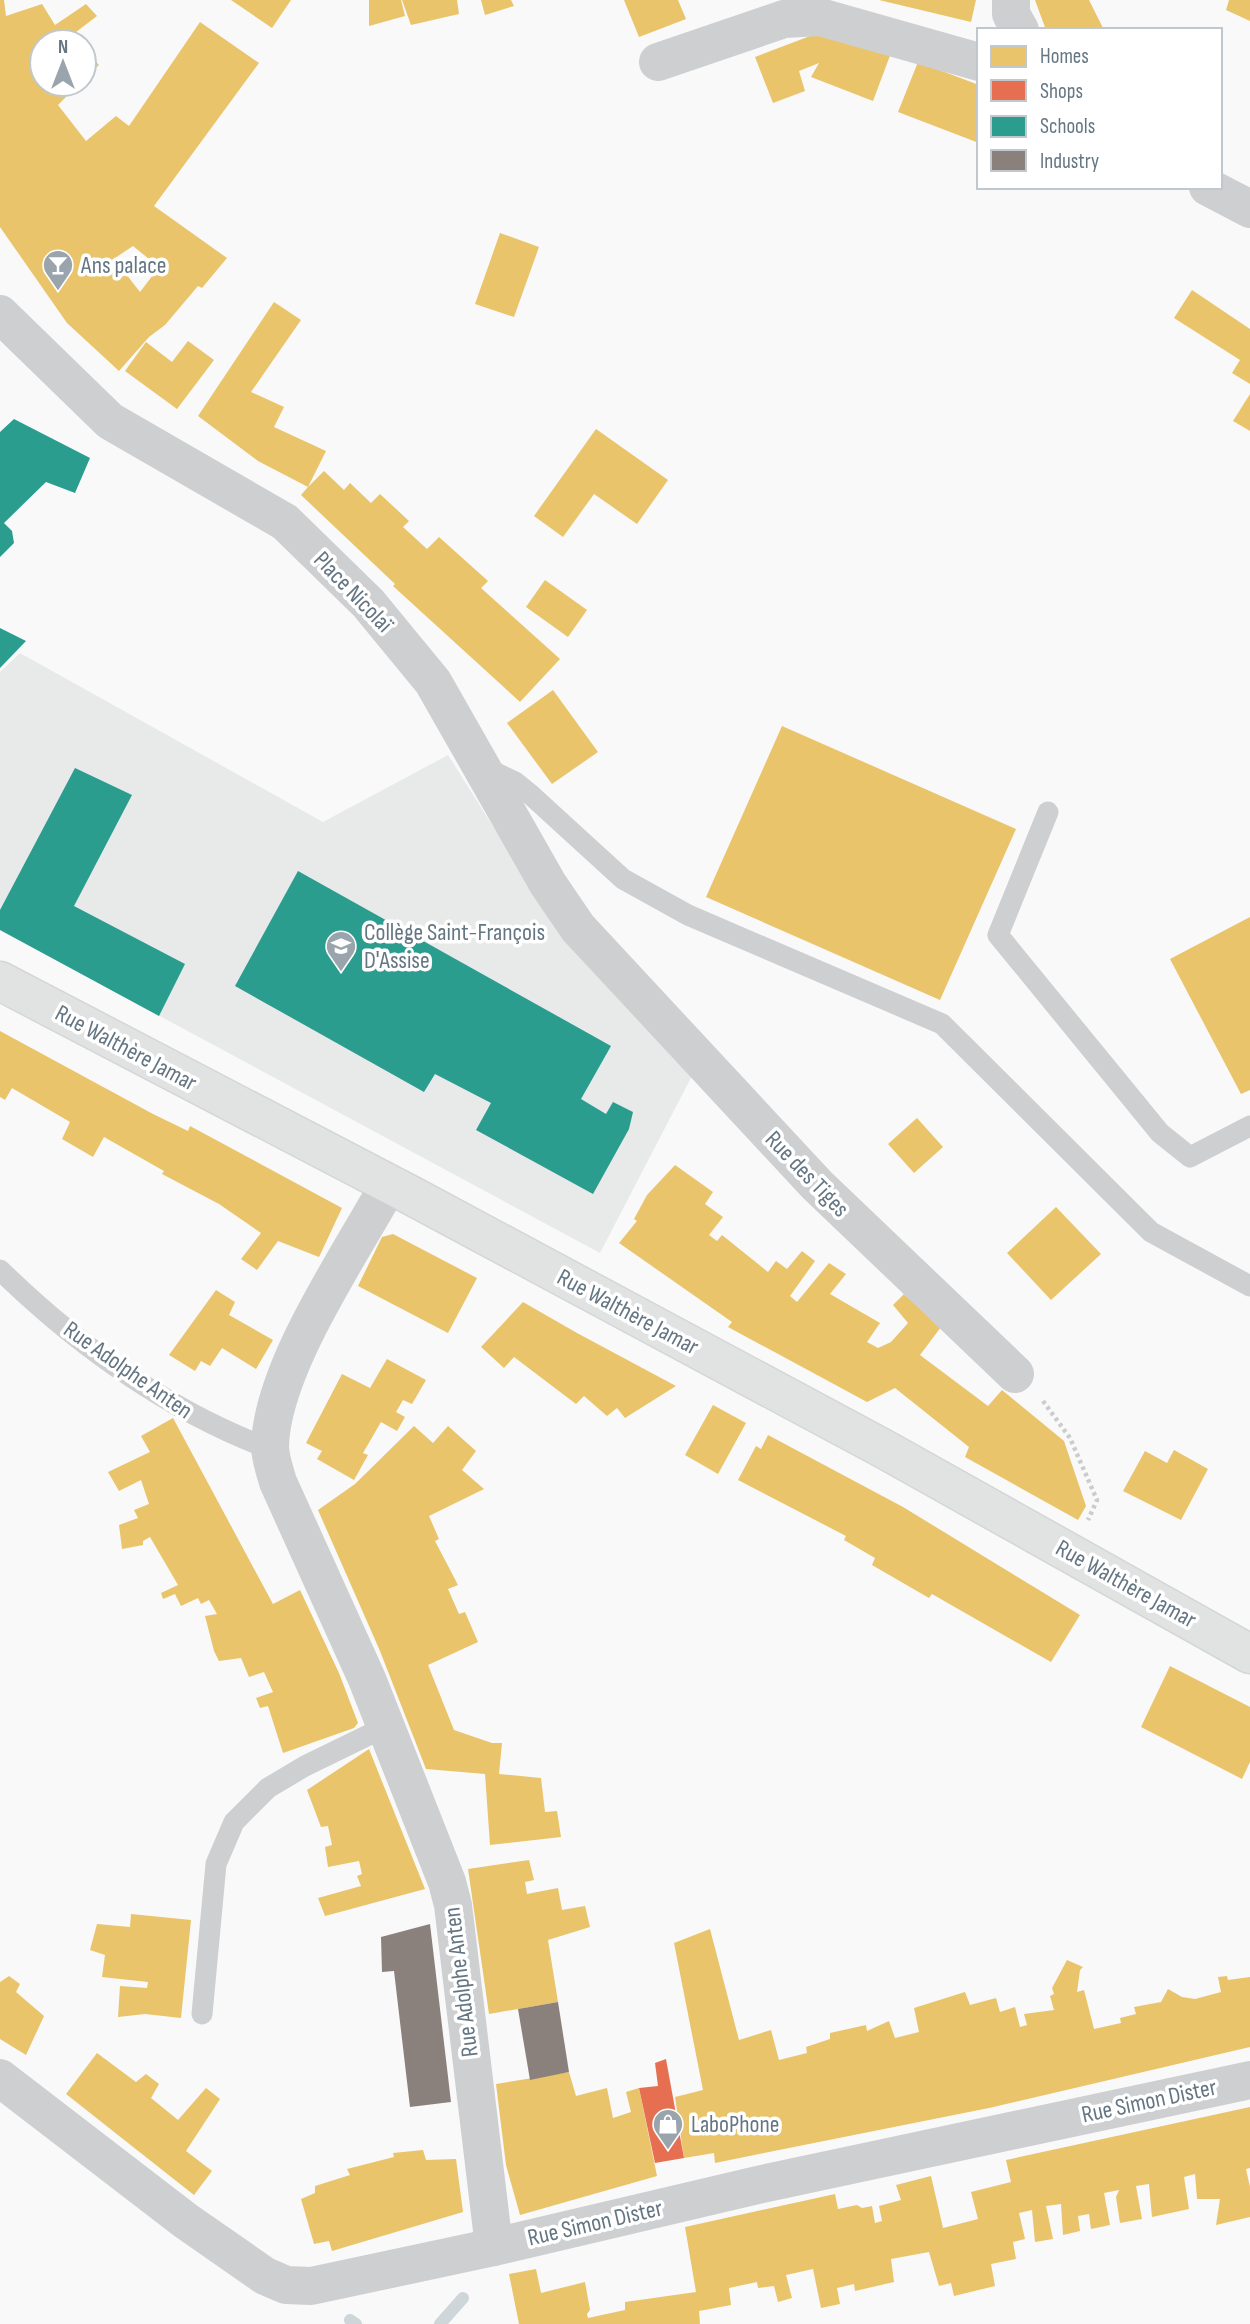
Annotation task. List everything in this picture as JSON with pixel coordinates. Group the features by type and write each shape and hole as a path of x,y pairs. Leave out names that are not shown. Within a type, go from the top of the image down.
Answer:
{"main road":[{"name":"Rue Walthère Jamar","path":"0,981 389,1184 1070,1553 1250,1654"}],"street":[{"path":"1011,0 1012,14 1019,28"},
{"path":"658,62 784,19 820,17 977,61"},
{"path":"1212,189 1250,209"},
{"name":"Place Nicolaï","path":"0,314 110,421 285,522 368,603 433,682 548,884 578,928 608,964"},
{"name":"Rue des Tiges","path":"608,964 865,1233 1015,1374"},
{"name":"Rue Adolphe Anten","path":"389,1184 352,1245 296,1355 279,1398 270,1449 278,1482 387,1726 443,1871 453,1905 494,2247"},
{"name":"Rue Simon Dister","path":"0,2078 221,2247 265,2276 286,2285 311,2286 341,2282 762,2184 1250,2080"}],"lane":[{"path":"481,766 523,789 623,879 688,915 942,1024 1151,1232 1250,1286"},
{"path":"1048,812 998,935 1160,1133 1190,1157 1250,1126"},
{"name":"Rue Adolphe Anten","path":"0,1270 49,1315 180,1409 218,1429 270,1449"},
{"path":"202,2014 216,1864 234,1822 268,1788 304,1766 387,1726"}],"path":[{"path":"1015,1374 1041,1397 1070,1438 1097,1500 1070,1553"}],"shaded area":[{"name":"Collège Saint-François D'Assise","path":"20,653 323,822 448,755 547,912 694,1072 600,1253 0,930 0,672"}],"building: Homes":[{"path":"0,0 4,0 6,16 42,4 55,25 86,4 97,16 81,28 28,28 28,98 65,98 58,105 86,141 116,116 129,126 200,22 259,63 154,206 227,258 202,288 198,286 165,325 149,337 119,371 67,323 0,227","holes":["133,246 159,267 140,292 126,274 121,278 109,262"]},
{"path":"231,0 291,0 272,28"},
{"path":"369,0 401,0 405,16 369,26"},
{"path":"402,0 457,0 459,14 411,25"},
{"path":"481,0 511,0 514,6 485,15"},
{"path":"624,0 678,0 686,19 639,37"},
{"path":"879,0 976,0 971,22"},
{"path":"1035,0 1089,0 1103,28 1045,28"},
{"path":"1229,0 1250,0 1250,21 1226,10"},
{"path":"826,30 891,53 873,101 811,77 819,63 799,71 805,91 773,103 755,57"},
{"path":"918,62 977,84 977,142 898,112"},
{"path":"500,233 539,247 514,317 475,304"},
{"path":"1192,290 1250,329 1250,384 1232,373 1240,360 1174,318"},
{"path":"274,302 301,320 251,392 284,407 274,427 326,451 308,487 258,461 198,416"},
{"path":"188,341 214,360 177,409 125,371 146,342 172,362"},
{"path":"1250,394 1250,431 1233,421"},
{"path":"596,429 668,480 637,524 594,494 563,537 534,516"},
{"path":"324,471 344,490 350,483 371,503 380,494 409,521 403,527 427,549 439,537 488,581 481,588 560,659 520,702 393,586 395,584 301,495"},
{"path":"545,580 587,610 568,637 526,607"},
{"path":"553,690 598,752 552,784 507,723"},
{"path":"782,726 1016,829 940,1000 706,897"},
{"path":"1250,917 1250,1090 1241,1094 1170,959"},
{"path":"0,1031 153,1114 188,1131 190,1126 342,1208 319,1257 278,1241 257,1270 241,1259 261,1233 219,1204 162,1174 164,1171 104,1137 93,1157 62,1139 70,1122 12,1088 5,1100 0,1097"},
{"path":"917,1118 943,1147 914,1173 888,1144"},
{"path":"675,1165 713,1192 705,1204 723,1217 709,1235 717,1241 722,1235 768,1272 776,1261 787,1269 802,1251 815,1261 790,1296 797,1302 829,1263 846,1274 830,1294 880,1323 867,1342 878,1348 891,1342 908,1323 893,1305 904,1294 941,1327 920,1355 988,1406 1002,1390 1064,1441 1086,1506 1078,1520 965,1457 969,1447 895,1388 867,1402 728,1327 732,1322 619,1243 637,1221 634,1219 647,1195"},
{"path":"1056,1207 1101,1254 1051,1300 1007,1253"},
{"path":"393,1234 477,1278 448,1333 358,1286 382,1237"},
{"path":"216,1290 235,1302 229,1315 273,1340 256,1369 222,1348 210,1366 201,1361 195,1371 169,1355"},
{"path":"523,1302 676,1386 625,1418 617,1408 607,1416 584,1396 576,1404 514,1357 504,1368 481,1347"},
{"path":"387,1359 426,1380 412,1404 403,1400 396,1412 405,1417 397,1431 381,1422 363,1453 368,1455 354,1480 317,1459 322,1451 306,1443 342,1374 370,1388"},
{"path":"713,1405 746,1423 718,1474 685,1455"},
{"path":"173,1418 273,1604 300,1590 339,1673 358,1723 354,1728 283,1753 268,1706 260,1708 256,1698 273,1692 264,1672 249,1677 241,1658 219,1661 205,1616 217,1614 209,1600 201,1604 198,1598 181,1606 175,1594 163,1599 161,1593 178,1585 150,1537 143,1541 143,1545 122,1549 119,1525 138,1518 134,1510 149,1504 141,1480 119,1491 108,1472 150,1452 141,1436"},
{"path":"414,1426 433,1443 448,1426 476,1451 462,1470 484,1489 429,1516 439,1539 435,1541 458,1585 448,1589 459,1614 465,1612 478,1642 428,1665 454,1730 492,1743 502,1743 499,1774 541,1778 545,1812 557,1811 561,1837 490,1845 485,1774 426,1769 380,1651 318,1510 355,1484"},
{"path":"768,1435 903,1507 1080,1615 1051,1662 932,1594 929,1598 872,1565 875,1558 844,1540 846,1536 738,1480 756,1446 761,1449"},
{"path":"1174,1450 1208,1469 1181,1520 1123,1491 1145,1451 1167,1463"},
{"path":"1170,1666 1250,1707 1250,1762 1242,1779 1141,1727"},
{"path":"369,1749 425,1889 325,1916 318,1898 361,1886 357,1876 362,1874 359,1861 328,1867 325,1847 332,1845 328,1826 321,1827 307,1790"},
{"path":"529,1860 534,1880 525,1882 527,1894 558,1888 562,1910 585,1906 590,1927 548,1940 558,2002 489,2014 468,1869"},
{"path":"131,1914 191,1920 181,2018 145,2014 118,2017 120,1986 147,1988 148,1982 102,1977 105,1955 90,1950 97,1924 130,1927"},
{"path":"710,1929 739,2040 771,2030 779,2060 807,2053 806,2047 830,2039 830,2033 866,2025 867,2031 889,2021 895,2038 919,2032 914,2008 965,1992 970,2005 996,1998 1000,2012 1015,2007 1020,2027 1027,2025 1024,2014 1054,2010 1050,1996 1054,1994 1052,1988 1067,1960 1083,1967 1080,1970 1077,1992 1084,1990 1094,2029 1121,2023 1120,2018 1136,2014 1134,2007 1161,2002 1168,1989 1182,1997 1195,1999 1221,1992 1218,1977 1227,1976 1228,1980 1250,1977 1250,2047 989,2108 715,2163 714,2153 684,2158 675,2097 703,2090 674,1943"},
{"path":"9,1976 20,1984 16,1992 44,2016 26,2055 0,2039 0,1982"},
{"path":"97,2053 136,2082 146,2074 159,2084 151,2098 178,2120 206,2088 220,2099 186,2151 212,2171 194,2195 66,2094"},
{"path":"569,2072 576,2096 607,2088 613,2118 631,2112 626,2092 639,2088 657,2176 520,2215 506,2165 496,2084"},
{"path":"1250,2107 1250,2168 1246,2169 1250,2187 1250,2217 1216,2225 1220,2199 1197,2199 1195,2174 1184,2177 1189,2209 1152,2217 1149,2184 1136,2186 1142,2219 1120,2223 1116,2197 1119,2190 1104,2193 1110,2225 1091,2229 1089,2214 1078,2216 1080,2231 1063,2235 1061,2204 1046,2206 1053,2239 1035,2242 1032,2210 1019,2213 1025,2239 1013,2242 1016,2259 991,2264 995,2286 954,2296 951,2283 939,2286 929,2252 891,2259 894,2282 855,2291 854,2284 837,2288 840,2304 821,2308 813,2269 786,2275 792,2298 778,2302 774,2286 758,2288 757,2282 729,2288 731,2305 699,2311 700,2324 519,2324 509,2274 536,2269 541,2293 585,2282 590,2310 588,2318 625,2310 625,2302 696,2292 685,2227 835,2194 838,2209 857,2205 862,2208 872,2206 875,2223 882,2221 879,2206 901,2200 896,2185 931,2176 943,2228 978,2219 971,2192 1011,2182 1006,2160"},
{"path":"423,2150 426,2160 456,2159 463,2212 332,2251 329,2241 314,2244 301,2199 315,2193 315,2186 350,2175 347,2169 394,2157 393,2153"}],"building: Shops":[{"path":"666,2059 684,2158 655,2163 639,2088 658,2086 655,2063"}],"building: Schools":[{"path":"14,419 90,458 75,493 46,482 4,523 12,531 14,543 0,557 0,432"},
{"path":"0,628 26,641 0,668"},
{"path":"75,768 132,795 74,906 185,964 159,1016 0,930 0,910"},
{"path":"298,871 611,1046 581,1099 606,1114 613,1102 633,1112 629,1129 593,1194 476,1130 491,1103 435,1074 424,1092 235,986"}],"building: Industry":[{"path":"430,1924 451,2102 410,2107 394,1971 382,1972 381,1937"},
{"path":"558,2002 569,2072 530,2080 518,2009"}],"waterway":[{"path":"440,2324 463,2298"},
{"path":"350,2320 356,2324"}],"place":[{"name":"Ans palace","path":"58,292"},
{"name":"Collège Saint-François D'Assise","path":"341,973"},
{"name":"LaboPhone","path":"668,2151"}]}
